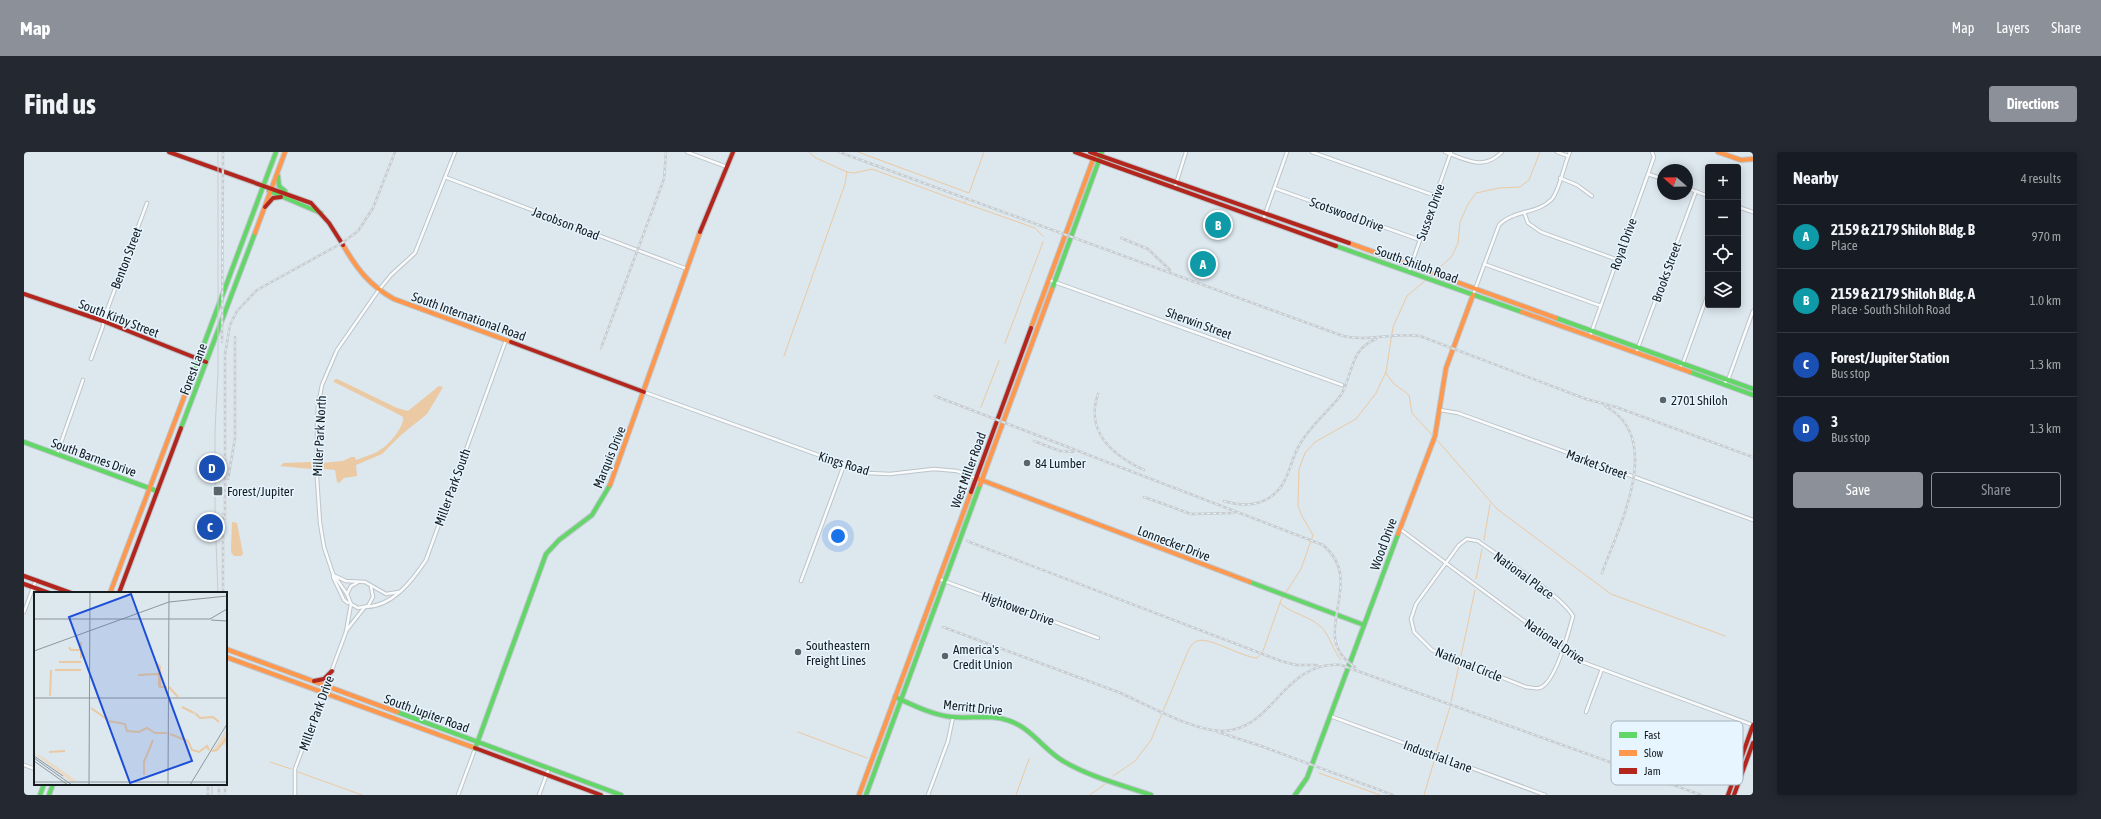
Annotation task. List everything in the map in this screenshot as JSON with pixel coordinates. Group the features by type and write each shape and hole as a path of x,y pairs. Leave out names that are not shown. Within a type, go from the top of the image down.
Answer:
{"main road":[{"name":"South International Road","path":"169,152 271,190 311,203 330,224 357,267 378,291 394,299 644,392"},
{"name":"Forest Lane","path":"110,592 276,152"},
{"name":"Forest Lane","path":"119,592 286,152"},
{"name":"Marquis Drive","path":"475,748 546,554 561,537 588,519 607,492 623,454 686,268 733,152"},
{"name":"South Shiloh Road","path":"1075,152 1265,214 1411,265 1753,389"},
{"name":"South Shiloh Road","path":"1090,152 1102,154 1263,220 1753,395"},
{"path":"1718,152 1741,160 1753,159"},
{"name":"West Miller Road","path":"866,795 976,478 1096,153"},
{"path":"1099,160 1102,154"},
{"name":"West Miller Road","path":"859,795 941,579 982,480 1099,160"},
{"path":"278,172 279,186 288,196"},
{"path":"262,213 273,198 288,196"},
{"name":"South Kirby Street","path":"24,294 102,321 206,362"},
{"name":"Wood Drive","path":"1295,795 1307,778 1435,436 1446,368 1473,295"},
{"path":"180,407 188,410"},
{"name":"South Barnes Drive","path":"24,442 157,491"},
{"path":"165,445 174,448"},
{"name":"Lonnecker Drive","path":"976,478 1364,625"},
{"path":"24,576 68,592"},
{"path":"24,584 46,592"},
{"name":"South Jupiter Road","path":"227,649 621,795"},
{"name":"South Jupiter Road","path":"227,657 601,795"},
{"path":"263,670 266,664"},
{"path":"314,681 324,679 332,671"},
{"name":"Merritt Drive","path":"895,697 942,715 953,717 988,717 1012,721 1038,737 1064,762 1151,795"},
{"path":"399,720 402,714"},
{"path":"1743,753 1753,725"},
{"path":"1743,770 1753,743"},
{"path":"584,789 587,782"},
{"path":"40,795 44,785"},
{"path":"49,795 53,785"},
{"path":"1728,795 1732,785"},
{"path":"1734,795 1738,785"}],"street":[{"name":"Miller Park North","path":"346,632 351,604 347,594 332,574 324,547 318,509 318,406 322,385 332,358 378,291 391,275 415,253 455,152"},
{"path":"687,152 727,167"},
{"path":"1175,185 1186,152"},
{"path":"1263,220 1287,152"},
{"path":"1312,152 1436,196"},
{"path":"1446,152 1483,163 1495,159 1502,152"},
{"path":"1557,152 1568,156"},
{"path":"1473,295 1499,225 1504,220 1541,206 1552,198 1570,152"},
{"name":"Royal Drive","path":"1590,336 1654,157 1652,152"},
{"name":"Sussex Drive","path":"1409,271 1451,153"},
{"path":"1648,174 1657,177"},
{"name":"Jacobson Road","path":"445,177 686,268"},
{"path":"1560,178 1577,185 1592,196"},
{"name":"Scotswood Drive","path":"1274,188 1420,240"},
{"path":"1693,190 1705,195"},
{"name":"Brooks Street","path":"1636,353 1696,191"},
{"name":"Benton Street","path":"91,359 104,326 102,321 147,203"},
{"path":"1741,208 1753,212"},
{"path":"1524,212 1528,223 1541,232 1618,260"},
{"path":"1484,264 1601,306"},
{"name":"Sherwin Street","path":"1049,280 1342,385"},
{"path":"1679,368 1683,363 1705,302"},
{"path":"1723,384 1728,380 1753,311"},
{"name":"Miller Park South","path":"365,608 395,597 426,560 506,340"},
{"path":"56,454 83,380"},
{"name":"Kings Road","path":"644,392 868,473 890,474 927,469 948,470 976,478"},
{"name":"Market Street","path":"1440,410 1458,413 1753,520"},
{"path":"801,581 844,465"},
{"name":"National Drive","path":"1400,529 1577,660 1742,721"},
{"name":"National Place","path":"1446,563 1462,542 1474,539 1538,584 1563,604 1573,616 1562,650"},
{"name":"National Circle","path":"1446,563 1422,595 1412,613 1414,632 1432,650 1526,687 1539,688 1551,679 1562,650"},
{"path":"332,574 346,581 359,582 370,586 386,594 401,591"},
{"path":"332,574 344,600 358,608 365,608"},
{"name":"Hightower Drive","path":"941,579 1098,638"},
{"path":"24,612 36,580"},
{"path":"347,594 351,586 359,582"},
{"path":"346,632 370,604 373,597 370,586"},
{"name":"Miller Park Drive","path":"295,795 295,769 346,632"},
{"path":"1586,712 1602,669"},
{"name":"Industrial Lane","path":"1330,716 1545,795"},
{"path":"928,795 948,741 953,717"},
{"name":"National Drive","path":"1743,721 1753,725"},
{"name":"Marquis Drive","path":"458,795 475,748"},
{"path":"24,765 34,769"},
{"path":"539,795 549,768"}],"shaded area":[{"path":"337,379 397,408 408,411 439,386 443,387 427,414 401,435 382,454 356,465 357,476 344,478 339,483 337,482 335,470 324,469 321,465 322,463 343,461 351,457 355,457 356,460 377,452 387,444 399,430 403,417 334,382 334,380"},
{"path":"311,462 312,469 280,466 284,463"},
{"path":"232,522 237,523 243,554 241,556 234,556 231,552"}],"waterway":[{"path":"809,152 816,158 847,172 854,173 872,169 964,203"},
{"path":"858,152 969,193 984,152"},
{"path":"1435,272 1452,256 1458,243 1460,222 1468,204 1476,193 1499,188 1520,187 1529,180 1540,152"},
{"path":"784,356 845,184 847,172"},
{"path":"965,201 964,203 1035,228 1044,237"},
{"path":"1005,343 1043,242"},
{"path":"1113,776 1135,761 1151,740 1193,643 1202,640 1209,641 1250,657 1257,658 1263,651 1281,600 1301,569 1313,535 1298,506 1299,469 1305,453 1315,442 1356,419 1376,393 1386,372 1393,327 1407,296 1426,280"},
{"path":"981,407 999,361"},
{"path":"1386,373 1393,383 1409,395 1412,413 1433,436"},
{"path":"1437,440 1497,509 1611,594 1725,636"},
{"path":"1484,540 1490,504"},
{"path":"1476,579 1482,549"},
{"path":"1461,656 1475,590"},
{"path":"1280,603 1289,610 1310,619 1320,626 1326,633 1341,660"},
{"path":"1451,702 1459,665"},
{"path":"1436,752 1450,707"},
{"path":"798,732 867,758"},
{"path":"1424,795 1435,758"},
{"path":"1016,795 1029,759"},
{"path":"270,762 291,769"},
{"path":"298,772 362,795"},
{"path":"1319,773 1380,795"},
{"path":"1090,795 1105,784"}],"tram line":[{"path":"218,152 218,372 215,430 215,516 218,592"},
{"path":"212,785 212,795"}],"railway":[{"path":"222,342 223,152"},
{"path":"225,519 225,354 230,325 237,311 257,290 342,243 358,231 373,208 395,152"},
{"path":"601,348 664,179 666,152"},
{"path":"839,152 1343,336 1353,338 1401,335 1420,336 1586,399 1616,407 1753,457"},
{"path":"1121,238 1148,249 1170,270"},
{"path":"228,479 235,438 235,337"},
{"path":"1224,501 1251,504 1268,499 1275,494 1286,478 1296,452 1304,437 1341,395 1353,363 1361,349 1376,339"},
{"path":"1098,394 1095,407 1095,419 1098,430 1104,440 1121,457 1144,470"},
{"path":"935,396 1323,545 1336,560 1340,576 1340,592 1335,625 1335,640 1341,654 1355,667"},
{"path":"1602,573 1626,509 1632,485 1635,461 1633,439 1623,421 1605,406"},
{"path":"1034,441 1060,451 1073,452"},
{"path":"1144,497 1191,514 1234,513"},
{"path":"223,514 223,592"},
{"path":"967,541 1281,661 1296,665 1317,665"},
{"path":"943,627 1118,692 1169,716 1209,730 1221,731 1239,728 1254,721 1291,684 1304,674 1321,667 1341,665 1611,762"},
{"path":"1218,732 1261,746 1393,795"},
{"path":"208,785 208,795"},
{"path":"219,785 219,795"},
{"path":"225,785 225,795"},
{"path":"1673,785 1701,795"}],"traffic: fast":[{"path":"192,376 276,152"},
{"path":"1052,289 1102,152"},
{"path":"278,176 279,186 285,191"},
{"path":"269,191 321,213"},
{"path":"181,428 255,233"},
{"path":"1336,246 1522,312"},
{"path":"1556,318 1753,389"},
{"path":"1690,372 1753,395"},
{"path":"24,442 157,491"},
{"path":"475,749 546,554 559,540 592,515 610,485"},
{"path":"866,795 980,485"},
{"path":"1295,795 1307,778 1398,534"},
{"path":"1250,582 1364,625"},
{"path":"895,697 923,709 945,716 996,718 1010,721 1025,729 1049,751 1073,767 1151,795"},
{"path":"397,712 621,795"},
{"path":"40,795 44,785"},
{"path":"49,795 53,785"}],"traffic: slow":[{"path":"255,233 285,152"},
{"path":"1718,152 1741,160 1753,159"},
{"path":"1031,328 1094,157"},
{"path":"610,485 700,232"},
{"path":"1349,243 1556,318"},
{"path":"343,245 365,276 385,294 394,299 511,342"},
{"path":"980,485 1052,289"},
{"path":"1398,534 1435,436 1446,368 1473,295"},
{"path":"1522,312 1690,372"},
{"path":"110,592 192,376"},
{"path":"976,478 1250,582"},
{"path":"859,795 971,492"},
{"path":"227,649 397,712"},
{"path":"227,657 475,748"}],"traffic: jam":[{"path":"169,152 311,203 329,223 343,245"},
{"path":"700,232 733,152"},
{"path":"1075,152 1336,246"},
{"path":"1090,152 1349,243"},
{"path":"265,207 273,198 281,197"},
{"path":"24,294 103,321 206,362"},
{"path":"971,492 1031,328"},
{"path":"511,342 644,392"},
{"path":"119,592 181,428"},
{"path":"24,576 68,592"},
{"path":"24,584 46,592"},
{"path":"314,681 324,679 332,671"},
{"path":"1743,753 1753,725"},
{"path":"1743,770 1753,743"},
{"path":"475,748 601,795"},
{"path":"1728,795 1732,785"},
{"path":"1734,795 1738,785"}],"place":[{"name":"2159 & 2179 Shiloh Bldg. A","path":"1218,225"},
{"name":"2159 & 2179 Shiloh Bldg. B","path":"1203,264"},
{"name":"2701 Shiloh","path":"1663,400"},
{"name":"84 Lumber","path":"1027,463"},
{"name":"3","path":"212,468"},
{"name":"Forest/Jupiter","path":"218,491"},
{"name":"Forest/Jupiter Station","path":"210,527"},
{"name":"Southeastern Freight Lines","path":"798,652"},
{"name":"America's Credit Union","path":"945,656"}]}
